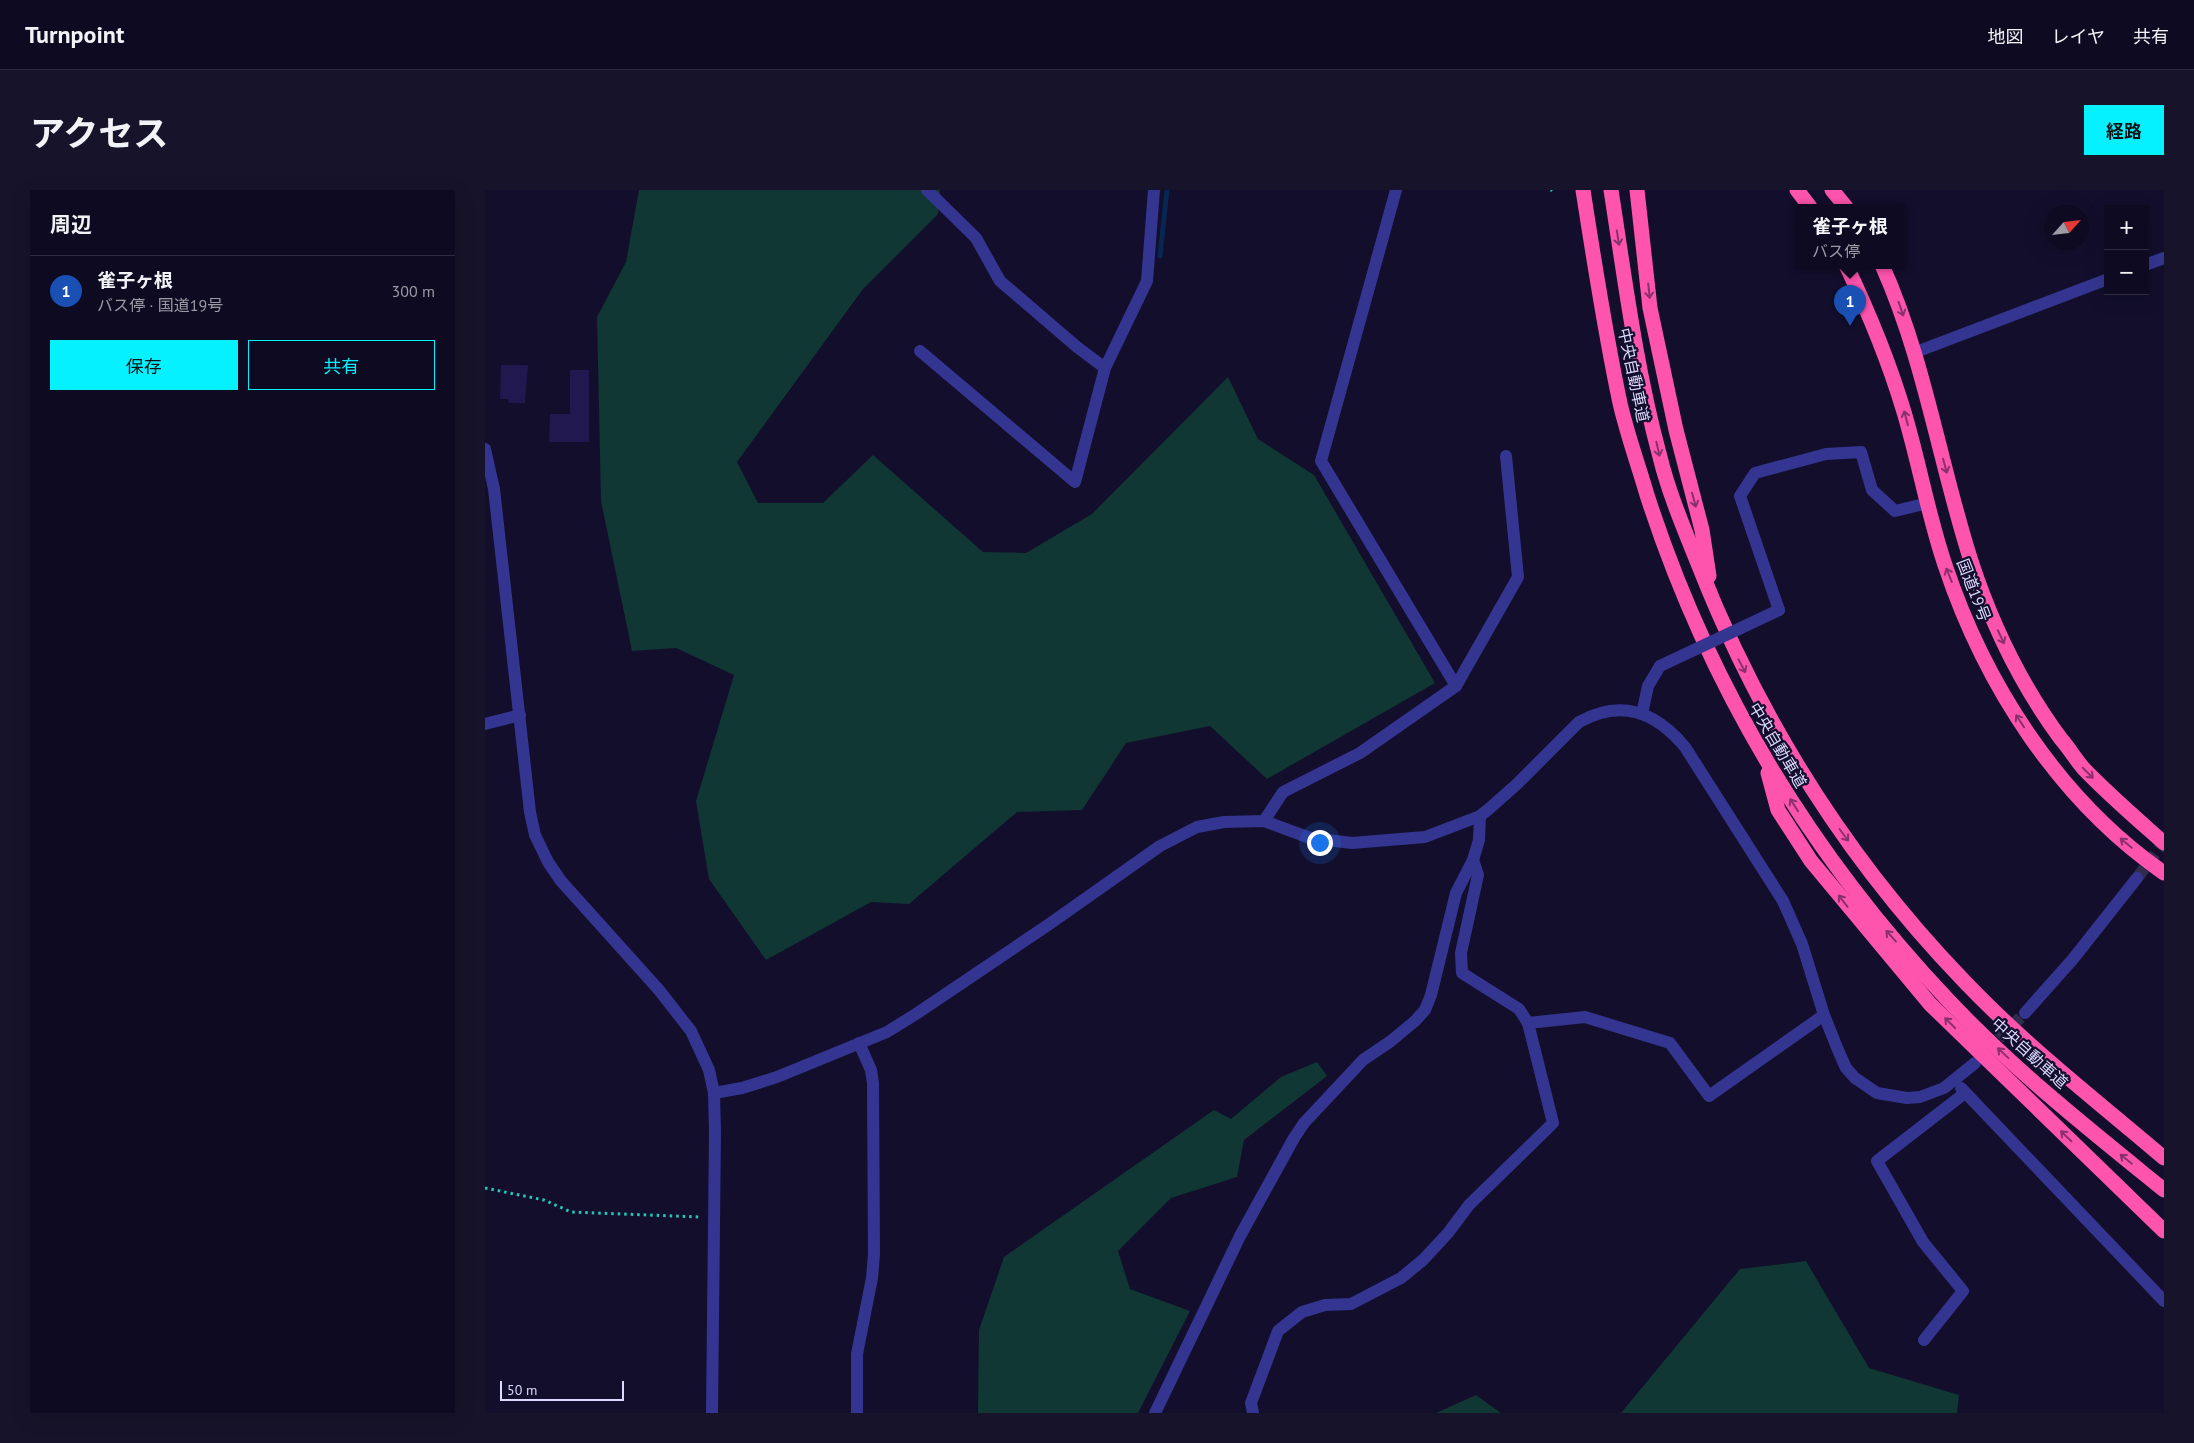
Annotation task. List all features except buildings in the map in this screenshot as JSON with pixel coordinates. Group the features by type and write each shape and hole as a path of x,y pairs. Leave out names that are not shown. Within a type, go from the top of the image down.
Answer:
{"highway":[{"name":"中央自動車道","path":"1583,190 1595,268 1621,404 1647,496 1689,611 1716,671 1765,760 1815,838 1874,917 1948,1000 2003,1054 2065,1109 2164,1190"},
{"name":"中央自動車道","path":"1611,190 1637,358 1660,460 1685,531 1713,601 1736,654 1772,724 1832,819 1898,907 1965,982 2021,1037 2164,1158"},
{"path":"1637,190 1651,308 1676,430 1702,530 1713,601"},
{"path":"1797,190 1809,204"},
{"path":"1832,190 1844,204"},
{"name":"国道19号","path":"1847,269 1877,337 1904,411 1945,565 1973,635 2007,702 2036,746 2071,790 2105,826 2164,873"},
{"name":"国道19号","path":"1884,269 1899,303 1916,352 1971,560 1992,617 2017,671 2049,722 2083,768 2164,843"},
{"path":"1765,760 1778,810 1811,860 1849,909 1930,1004 2164,1231"}],"street":[{"path":"927,190 976,238 1000,281 1077,347 1105,368"},
{"path":"920,351 1075,482 1105,368 1147,281 1154,190"},
{"path":"1395,190 1321,462 1456,686"},
{"path":"2149,264 2164,258"},
{"path":"1916,352 2104,281"},
{"path":"485,449 494,489 530,812 535,835 548,862 561,881 659,990 691,1031 709,1070 713,1093 712,1413"},
{"path":"1642,714 1648,686 1660,666 1779,610 1740,496 1755,473 1827,454 1861,452 1872,490 1895,511 1928,503"},
{"path":"1264,821 1283,792 1360,753 1456,686 1518,577 1506,456"},
{"path":"713,1093 742,1088 777,1077 887,1032 1048,925 1160,846 1197,827 1224,822 1264,821 1310,838 1352,842 1425,837 1479,816 1517,784 1579,722 1613,710 1642,714 1664,725 1685,747 1783,901 1802,944 1824,1015 1847,1068 1865,1087 1877,1094 1907,1098 1920,1097 1944,1088 1975,1063"},
{"path":"485,724 520,715"},
{"path":"1155,1413 1240,1236 1304,1123 1363,1060 1391,1041 1425,1010 1431,995 1456,893 1473,860 1479,840 1479,816"},
{"path":"1253,1413 1251,1403 1278,1331 1301,1312 1325,1305 1351,1304 1401,1278 1423,1260 1448,1233 1469,1205 1553,1123 1528,1023 1519,1009 1462,972 1461,953 1478,875 1473,860"},
{"path":"2025,1012 2073,959 2137,878"},
{"path":"1528,1023 1585,1017 1670,1043 1709,1096 1824,1015"},
{"path":"857,1413 857,1354 872,1278 874,1254 873,1084 871,1070 859,1043"},
{"path":"1955,1080 1965,1093 2164,1301"},
{"path":"1924,1340 1963,1291 1923,1242 1877,1161 1965,1093"}],"path":[{"path":"485,1188 544,1200 571,1212 714,1218"}],"green space":[{"path":"639,190 940,190 938,214 863,289 737,462 758,503 823,503 873,455 983,552 1026,553 1092,514 1228,377 1258,439 1314,475 1435,683 1267,779 1210,726 1126,743 1082,810 1017,812 909,904 871,902 766,960 709,879 696,801 734,675 676,648 632,651 601,501 597,317 626,262"},
{"path":"1317,1062 1327,1076 1244,1140 1237,1177 1171,1198 1118,1251 1130,1289 1190,1311 1138,1413 978,1413 979,1330 1004,1257 1214,1110 1231,1119 1281,1077"},
{"path":"1806,1261 1869,1368 1959,1395 1957,1413 1621,1413 1740,1269"},
{"path":"1476,1395 1501,1413 1436,1413"}],"waterway":[{"path":"1160,256 1167,190"}],"tunnel":[{"path":"2137,878 2164,842"},
{"path":"1986,1051 2025,1013"}],"place":[{"name":"雀子ヶ根","path":"1850,326"}]}
